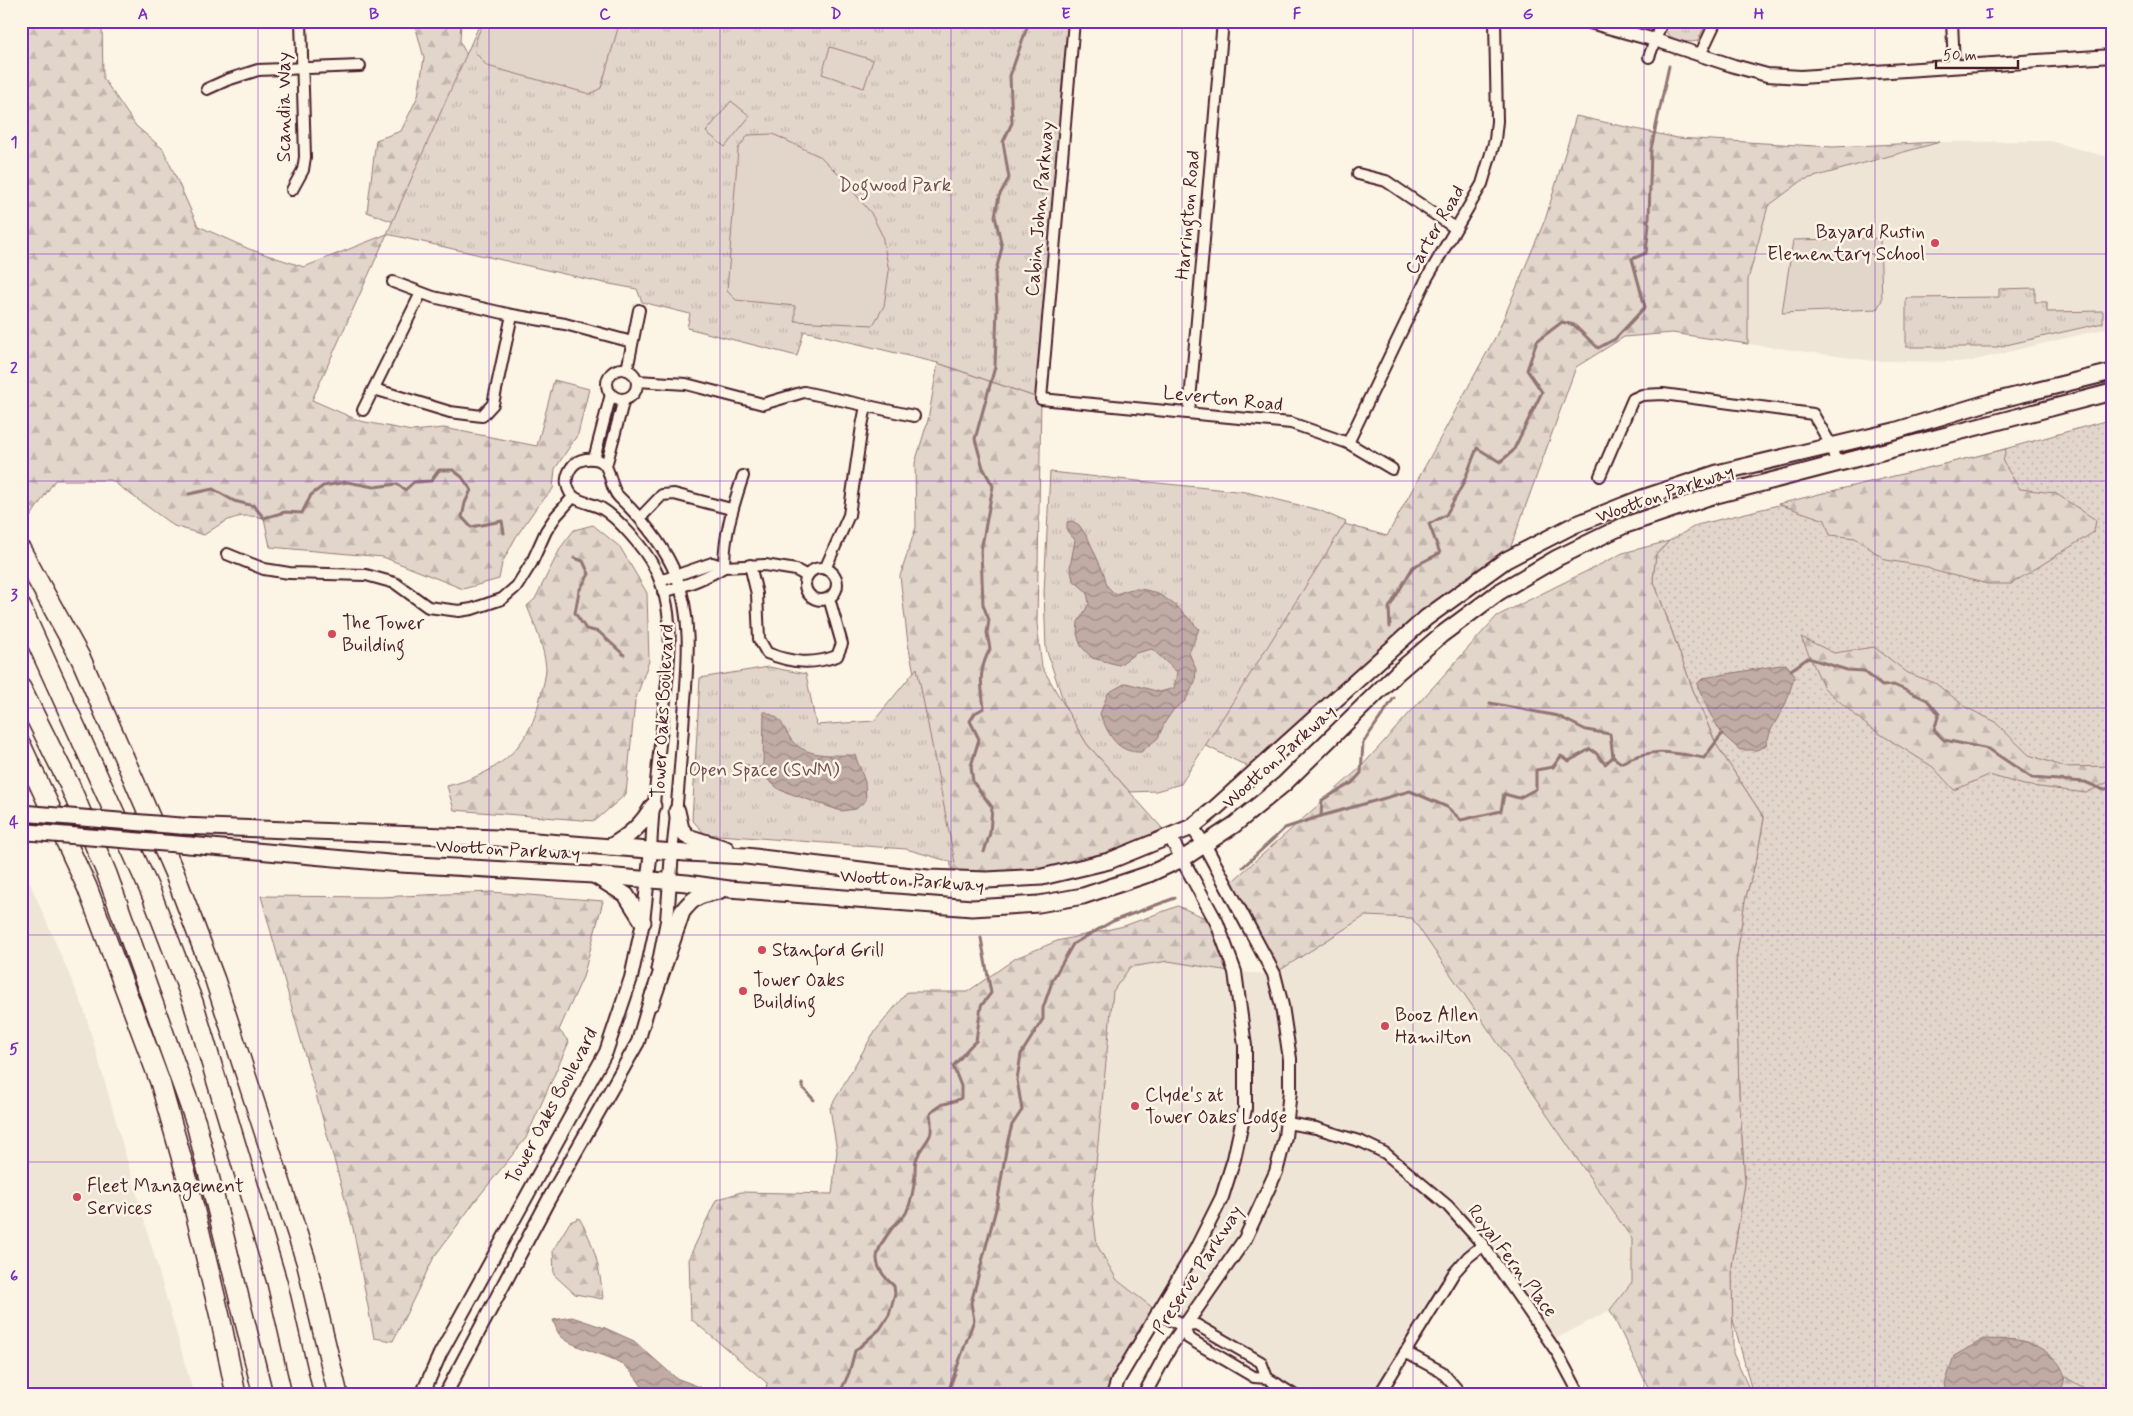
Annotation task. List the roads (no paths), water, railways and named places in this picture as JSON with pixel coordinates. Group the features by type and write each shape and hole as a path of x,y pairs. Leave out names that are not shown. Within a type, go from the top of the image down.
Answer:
{"highway":[{"path":"21,550 81,659 174,872 215,980 306,1261 338,1395"},
{"path":"21,607 151,893 193,1002 277,1282 303,1395"},
{"path":"21,688 70,786 107,874 196,1123 263,1395"},
{"path":"21,745 87,887 160,1082 188,1183 221,1321 236,1395"}],"main road":[{"name":"Wootton Parkway","path":"21,813 180,826 488,838 746,856 928,878 987,880 1042,877 1109,861 1192,827 1426,618 1506,560 1572,526 1642,498 1717,473 1894,431 1990,402 2112,372"},
{"name":"Wootton Parkway","path":"24,832 400,864 648,879 729,889 972,908 1039,904 1083,896 1149,874 1184,858 1234,825 1284,784 1398,672 1441,635 1499,592 1557,558 1623,526 1709,496 2112,392"},
{"path":"610,847 628,837 644,822 653,806"},
{"path":"677,811 680,829 688,837 746,856"},
{"path":"593,875 626,895 643,922"},
{"path":"651,1003 682,912 692,900 700,895 729,889"}],"street":[{"name":"Scandia Way","path":"292,190 303,170 305,157 301,21"},
{"name":"Cabin John Parkway","path":"1041,399 1074,21"},
{"name":"Harrington Road","path":"1189,412 1223,21"},
{"name":"Carter Road","path":"1348,442 1427,278 1482,184 1495,140 1497,121 1495,21"},
{"path":"1586,21 1655,40 1767,75 1801,77 2112,56"},
{"path":"1648,57 1662,21"},
{"path":"1700,55 1716,21"},
{"path":"1952,21 1954,67"},
{"path":"207,89 258,70 360,66"},
{"path":"1358,174 1386,181 1455,228"},
{"path":"393,282 421,293 512,315 565,324 632,342"},
{"path":"363,410 421,293"},
{"path":"627,370 639,310"},
{"path":"374,389 450,412 482,416 493,404 512,315"},
{"path":"227,554 264,569 290,574 366,574 395,583 428,607 459,611 472,610 502,599 517,586 556,516 574,497 567,484 569,470 580,460 594,459 606,466 624,399 633,393 636,381 633,374 627,370 614,371 609,375 606,385 611,394 624,399"},
{"path":"636,381 686,384 763,404 804,392 914,416"},
{"path":"594,459 611,394"},
{"path":"1600,476 1633,399 1642,395 1663,394 1813,414 1831,445 1836,463"},
{"name":"Leverton Road","path":"1041,399 1290,423 1348,442 1392,469"},
{"path":"825,568 849,515 866,406"},
{"name":"Tower Oaks Boulevard","path":"445,1395 544,1207 638,1042 651,1003 667,921 677,811 688,632 685,608 676,576 662,548 630,506 616,495 611,485 610,471 606,466"},
{"path":"724,567 724,552 731,509 743,476"},
{"path":"640,518 662,495 674,494 731,509"},
{"name":"Tower Oaks Boulevard","path":"422,1395 440,1354 606,1052 631,978 643,922 651,850 653,806 669,673 669,612 662,587 641,546 603,509 574,497"},
{"path":"662,587 676,576 712,563 724,567 765,564 788,569 807,576"},
{"path":"750,564 757,594 760,639 767,653 783,660 819,662 837,656 842,644 829,598"},
{"path":"662,587 680,588 714,574 724,567"},
{"path":"818,568 825,568 832,573 837,581 836,590 829,598 817,599 811,596 805,588 807,576 818,568"},
{"name":"Preserve Parkway","path":"1144,1395 1149,1382 1184,1326 1246,1239 1276,1172 1287,1123 1290,1091 1290,1059 1282,1006 1274,974 1204,844 1192,827"},
{"name":"Preserve Parkway","path":"1113,1395 1118,1380 1196,1249 1222,1197 1234,1159 1245,1109 1246,1046 1235,972 1217,923 1184,858 1170,837"},
{"name":"Royal Fern Place","path":"1287,1123 1316,1128 1362,1142 1384,1152 1448,1206 1483,1246 1558,1354 1580,1395"},
{"path":"1379,1395 1454,1273 1468,1257 1483,1246"},
{"path":"1158,1312 1184,1326 1197,1325 1262,1362 1267,1378"},
{"path":"1184,1326 1188,1338 1254,1377 1267,1378 1294,1395"},
{"path":"1405,1352 1442,1372 1462,1395"},
{"path":"1270,1395 1277,1384"}],"water":[{"path":"1072,521 1079,525 1088,538 1104,574 1107,586 1115,594 1134,589 1154,592 1171,602 1199,629 1189,653 1196,669 1195,682 1185,701 1174,709 1165,722 1158,738 1141,752 1125,749 1110,734 1100,714 1108,693 1126,683 1160,692 1174,688 1177,672 1152,649 1136,653 1119,665 1092,658 1081,646 1077,634 1078,622 1089,604 1087,592 1073,580 1070,567 1075,540 1067,531 1067,522"},
{"path":"1786,664 1795,675 1786,703 1771,730 1766,745 1757,750 1740,750 1722,734 1709,712 1697,684 1703,678"},
{"path":"764,711 778,719 790,738 803,749 819,754 855,755 865,782 866,800 856,809 841,811 780,790 761,774"},
{"path":"572,1317 605,1328 634,1341 676,1378 700,1387 709,1395 647,1395 636,1378 622,1364 579,1347 559,1334 553,1320"},
{"path":"1984,1339 2022,1341 2041,1348 2054,1358 2063,1371 2063,1385 2060,1392 2057,1395 1948,1395 1945,1384 1954,1356"}],"waterway":[{"path":"984,852 990,833 992,807 973,782 971,766 979,739 970,721 975,713 984,708 981,685 982,671 990,649 987,633 989,620 983,605 981,551 993,486 983,468 975,439 995,367 997,306 995,275 1002,247 995,216 999,196 1009,178 1003,142 1012,123 1010,76 1027,27 1025,21"},
{"path":"1684,27 1687,21"},
{"path":"1390,627 1389,608 1413,567 1440,553 1429,524 1446,515 1463,484 1477,448 1500,462 1513,451 1542,392 1527,370 1537,341 1562,322 1574,325 1598,348 1615,339 1645,307 1632,259 1646,253 1649,224 1647,220 1649,219 1651,149 1669,66"},
{"path":"189,494 213,489 234,501 254,506 264,518 285,512 302,513 311,495 323,486 347,482 374,487 397,484 405,490 414,482 431,481 439,470 453,470 462,477 471,490 465,503 462,517 471,527 502,521 504,533"},
{"path":"574,558 583,561 589,574 579,591 575,613 586,629 599,632 624,655"},
{"path":"1791,670 1808,658 1847,670 1864,671 1882,686 1894,685 1927,700 1939,714 1934,730 1944,740 1989,749 2032,778 2085,782 2104,790 2112,786"},
{"path":"1243,867 1285,828 1321,816 1322,800 1352,783 1361,773 1363,743 1394,698"},
{"path":"1490,703 1558,716 1586,730 1610,734 1613,757 1621,763 1642,755 1662,752 1704,758 1722,734"},
{"path":"1321,816 1410,791 1447,807 1461,820 1501,811 1504,794 1519,798 1536,789 1536,770 1553,767 1561,756 1569,761 1590,749 1605,764 1613,757"},
{"path":"736,763 758,769 762,767"},
{"path":"947,1395 974,1320 971,1303 997,1205 1007,1144 1012,1125 1022,1110 1017,1080 1021,1054 1043,1019 1043,1008 1053,979 1073,944 1113,921 1175,898"},
{"path":"839,1395 849,1373 855,1351 880,1329 889,1315 895,1294 894,1286 881,1271 877,1258 878,1251 895,1225 905,1215 908,1208 915,1180 916,1160 930,1136 930,1114 939,1106 961,1098 961,1086 953,1066 976,1041 981,1006 991,993 981,938"},
{"path":"802,1084 803,1088 814,1100"}],"place":[{"name":"Bayard Rustin Elementary School","path":"1935,243"},
{"name":"The Tower Building","path":"332,634"},
{"name":"Stanford Grill","path":"762,950"},
{"name":"Tower Oaks Building","path":"743,991"},
{"name":"Booz Allen Hamilton","path":"1385,1026"},
{"name":"Clyde's at Tower Oaks Lodge","path":"1135,1106"},
{"name":"Fleet Management Services","path":"77,1197"}],"park label":[{"name":"Dogwood Park","path":"895,185"},
{"name":"Open Space (SWM)","path":"764,770"}]}
